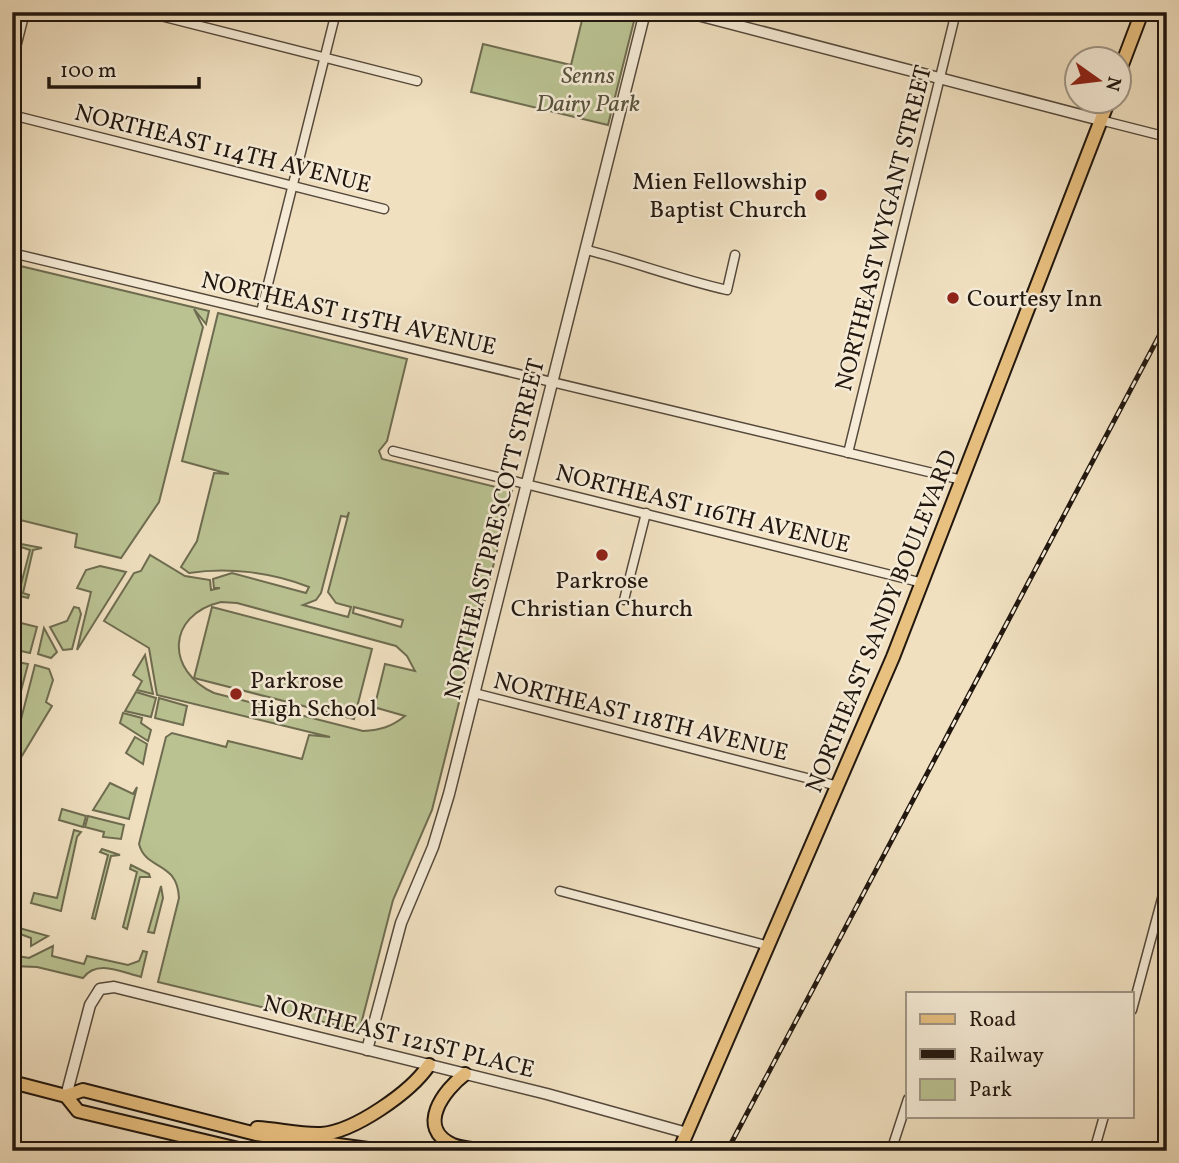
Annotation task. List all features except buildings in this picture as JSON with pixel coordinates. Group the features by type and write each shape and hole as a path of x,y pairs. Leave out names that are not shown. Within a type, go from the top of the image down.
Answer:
{"main road":[{"path":"1129,46 1142,12"},
{"name":"NORTHEAST SANDY BOULEVARD","path":"679,1151 923,583 1102,116"},
{"path":"219,1126 318,1134 334,1132 363,1120 420,1077 429,1065"},
{"path":"465,1074 438,1103 436,1124 439,1133 453,1145 486,1151"},
{"path":"12,1082 66,1096 83,1090 219,1126 309,1143 383,1151"},
{"path":"66,1096 78,1111 247,1151"}],"street":[{"path":"12,63 25,12"},
{"path":"145,12 417,81"},
{"path":"261,312 336,12"},
{"name":"NORTHEAST PRESCOTT STREET","path":"367,1050 401,923 441,821 645,12"},
{"path":"686,12 1167,137"},
{"name":"NORTHEAST WYGANT STREET","path":"848,453 956,12"},
{"name":"NORTHEAST 114TH AVENUE","path":"12,115 384,209"},
{"path":"587,250 653,267 677,279 727,290 735,255"},
{"name":"NORTHEAST 115TH AVENUE","path":"12,253 962,480"},
{"name":"NORTHEAST 116TH AVENUE","path":"393,451 923,583"},
{"path":"624,600 646,513"},
{"name":"NORTHEAST 118TH AVENUE","path":"474,693 838,786"},
{"path":"1134,1003 1167,880"},
{"path":"560,891 769,946"},
{"name":"NORTHEAST 121ST PLACE","path":"66,1096 90,1005 100,989 114,987 465,1074 687,1133"},
{"path":"891,1151 906,1105"},
{"path":"1097,1150 1104,1118"}],"green space":[{"name":"Senns Dairy Park","path":"584,12 636,13 608,125 471,92 483,44 571,65"},
{"path":"12,264 209,311 206,324 194,309 203,327 159,502 121,558 75,547 77,534 12,518"},
{"path":"218,313 407,359 387,441 379,451 382,459 512,491 432,810 393,900 360,1028 356,1030 158,982 179,898 173,877 148,858 139,844 166,737 172,733 226,747 228,741 302,759 309,735 330,737 157,695 149,648 104,621 134,573 141,571 150,555 185,576 210,580 211,590 220,588 214,588 213,579 232,573 306,593 309,587 265,574 219,571 189,573 181,567 197,541 214,473 229,474 182,461","holes":["349,512 328,592 336,603 351,607 348,617 303,605 316,600 321,593 341,516 347,517","221,602 237,603 396,646 407,656 415,671 385,664 372,717 377,708 405,716 385,727 363,731 214,693 198,683 187,671 179,644 182,631 190,619 203,609","354,607 403,620 401,627 353,613"]},
{"path":"21,544 42,548 33,550 23,593 29,595 28,598 12,594 12,591 19,592 30,550 21,547"},
{"path":"100,566 126,572 77,650 91,592 77,588 86,570"},
{"path":"74,607 79,608 81,614 72,649 63,650 50,627 67,621"},
{"path":"212,607 372,649 354,719 194,678"},
{"path":"17,622 37,627 30,653 12,649"},
{"path":"44,628 57,652 51,658 38,654"},
{"path":"145,655 153,694 137,690 142,681 133,675"},
{"path":"12,661 28,664 21,691 12,689"},
{"path":"35,665 49,669 53,680 46,702 52,706 20,759 12,754"},
{"path":"136,692 156,698 151,717 125,711"},
{"path":"159,698 187,706 183,725 155,718"},
{"path":"123,713 142,718 141,723 151,730 148,741 120,723"},
{"path":"135,737 147,744 143,764 126,753"},
{"path":"110,783 133,794 137,787 129,819 93,810"},
{"path":"62,809 86,816 83,827 59,820"},
{"path":"88,816 124,825 121,839 103,837 104,832 85,827"},
{"path":"74,830 81,832 77,837 61,911 31,903 34,893 57,898"},
{"path":"102,849 120,855 111,856 95,919 92,918 108,855 100,852"},
{"path":"131,865 150,877 140,877 127,929 123,927 137,872 130,869"},
{"path":"161,886 163,898 154,933 148,932"},
{"path":"12,926 48,936 31,946 31,938 12,931"},
{"path":"53,946 52,956 84,964 87,956 128,965 139,961 143,951 147,952 141,977 110,968 95,969 83,978 37,967 12,966 12,955 29,958"}],"railway":[{"path":"727,1151 1167,321"}],"place":[{"name":"Mien Fellowship Baptist Church","path":"821,195"},
{"name":"Courtesy Inn","path":"953,298"},
{"name":"Parkrose Christian Church","path":"602,555"},
{"name":"Parkrose High School","path":"236,694"}]}
